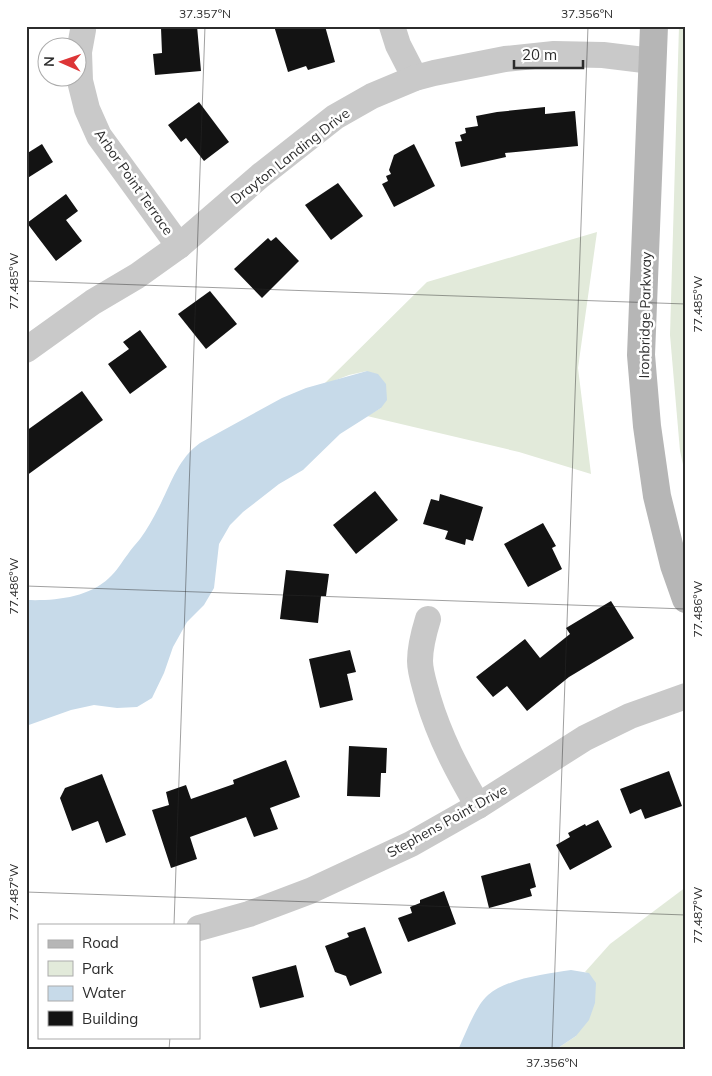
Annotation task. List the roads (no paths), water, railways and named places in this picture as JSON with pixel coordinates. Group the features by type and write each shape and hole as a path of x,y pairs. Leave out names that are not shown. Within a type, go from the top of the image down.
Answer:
{"street":[{"path":"392,26 398,45 415,78"},
{"name":"Ironbridge Parkway","path":"654,26 642,355 647,426 657,496 674,565 686,599"},
{"name":"Arbor Point Terrace","path":"83,30 79,52 80,81 87,109 99,136 179,246"},
{"name":"Drayton Landing Drive","path":"26,350 93,302 137,276 179,246 260,176 335,117 372,96 415,78 505,59 554,54 603,55 652,61"},
{"path":"428,619 423,634 420,661 423,680 436,724 451,758 478,806"},
{"name":"Stephens Point Drive","path":"200,928 249,914 310,891 411,844 478,806 585,738 630,716 686,696"}],"water":[{"path":"367,371 378,374 386,384 387,400 381,408 340,434 303,470 279,484 243,512 230,525 219,544 214,588 204,605 187,622 173,647 164,673 152,698 137,707 117,708 94,705 71,710 26,726 26,600 70,597 91,590 109,578 146,530 181,463 200,443 282,398 306,388"},
{"path":"571,970 589,973 596,983 595,1003 589,1020 576,1036 555,1050 458,1050 475,1013 488,995 496,989 506,984 539,975"}]}
